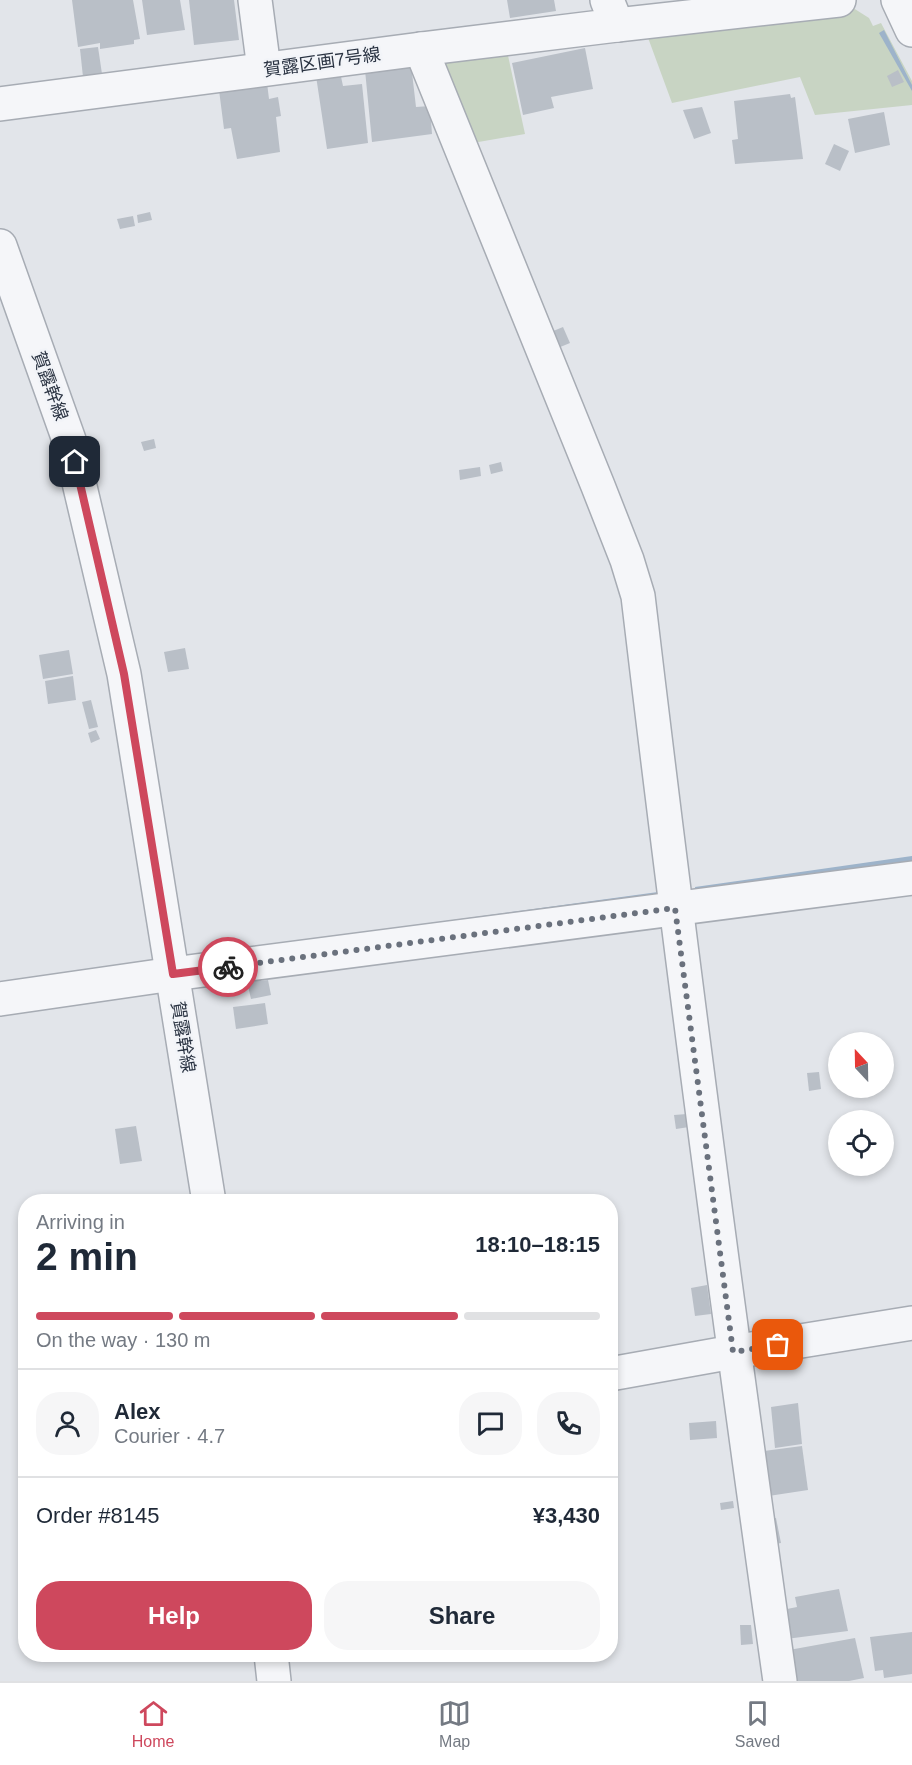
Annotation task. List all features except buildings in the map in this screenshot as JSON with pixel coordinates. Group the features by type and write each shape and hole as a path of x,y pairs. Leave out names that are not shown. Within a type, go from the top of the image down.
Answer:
{"street":[{"path":"255,0 264,69"},
{"name":"賀露区画7号線","path":"0,104 421,49 612,13 759,11 839,0"},
{"path":"898,0 912,30"},
{"path":"421,49 627,560 638,596 675,908 733,1352 780,1681"},
{"name":"賀露幹線","path":"0,246 69,440 124,674 208,1194"},
{"path":"0,999 173,974 912,878"},
{"path":"618,1373 912,1323"},
{"path":"272,1662 274,1681"}],"green space":[{"path":"850,6 869,18 873,26 881,23 912,81 912,105 815,115 800,77 672,103 647,35"},
{"path":"507,51 525,134 467,144 433,61"}],"water":[{"path":"884,30 912,85 912,91 879,33"},
{"path":"912,856 912,862 696,892 695,887"},
{"path":"658,892 659,896 232,950"}],"way so far":[{"path":"228,967 675,908 733,1352 778,1345"}],"route":[{"path":"75,462 124,674 173,974 228,967"}]}
